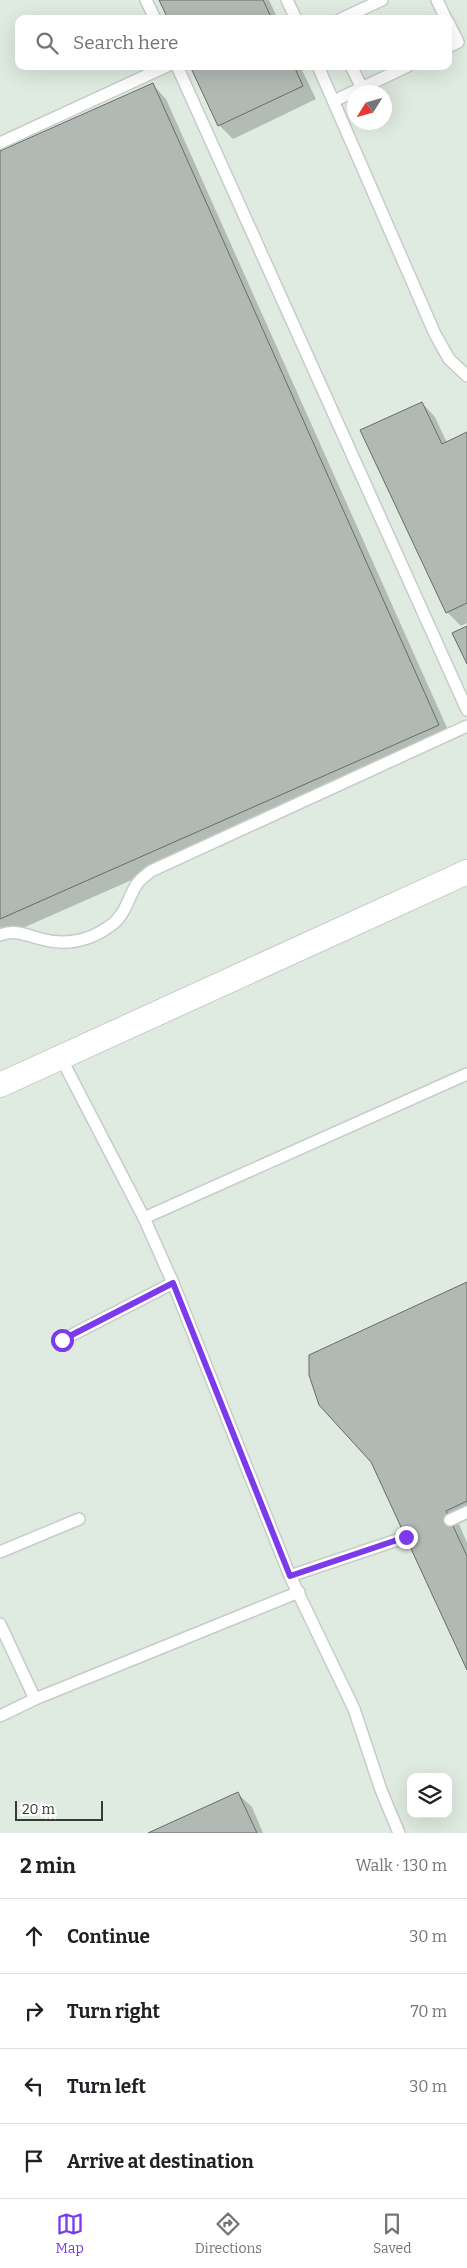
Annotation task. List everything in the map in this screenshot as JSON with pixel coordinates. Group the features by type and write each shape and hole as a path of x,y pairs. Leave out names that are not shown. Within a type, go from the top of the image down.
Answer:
{"street":[{"path":"0,1084 467,872"}],"lane":[{"path":"146,0 153,15"},
{"path":"287,0 294,15"},
{"path":"350,15 382,0"},
{"path":"437,0 444,15"},
{"path":"452,30 458,42 452,45"},
{"path":"0,142 158,70"},
{"path":"179,70 467,710"},
{"path":"320,70 435,334 449,359 467,376"},
{"path":"353,70 360,85"},
{"path":"368,85 400,70"},
{"path":"334,101 347,95"},
{"path":"0,935 23,932 41,939 73,943 95,935 112,925 129,904 137,884 151,871 467,726"},
{"path":"60,1056 144,1218 173,1283 290,1576 354,1709 381,1790 400,1833"},
{"path":"144,1218 467,1074"},
{"path":"62,1340 173,1283"},
{"path":"450,1520 467,1512"},
{"path":"0,1552 79,1519"},
{"path":"290,1576 406,1537"},
{"path":"0,1716 35,1699 299,1592"},
{"path":"0,1624 35,1699"}],"shaded area":[{"path":"0,0 467,0 467,1833 0,1833"}],"building":[{"path":"159,0 263,0 270,15 166,15"},
{"path":"192,70 296,70 303,86 218,126"},
{"path":"153,83 439,725 0,919 0,151"},
{"path":"422,402 442,444 467,432 467,603 446,613 360,430"},
{"path":"467,626 467,664 452,633"},
{"path":"467,1282 467,1501 446,1511 467,1556 467,1670 371,1462 319,1405 309,1375 309,1355"},
{"path":"238,1792 257,1833 148,1833"}],"route":[{"path":"62,1340 173,1283 290,1576 406,1537"}]}
